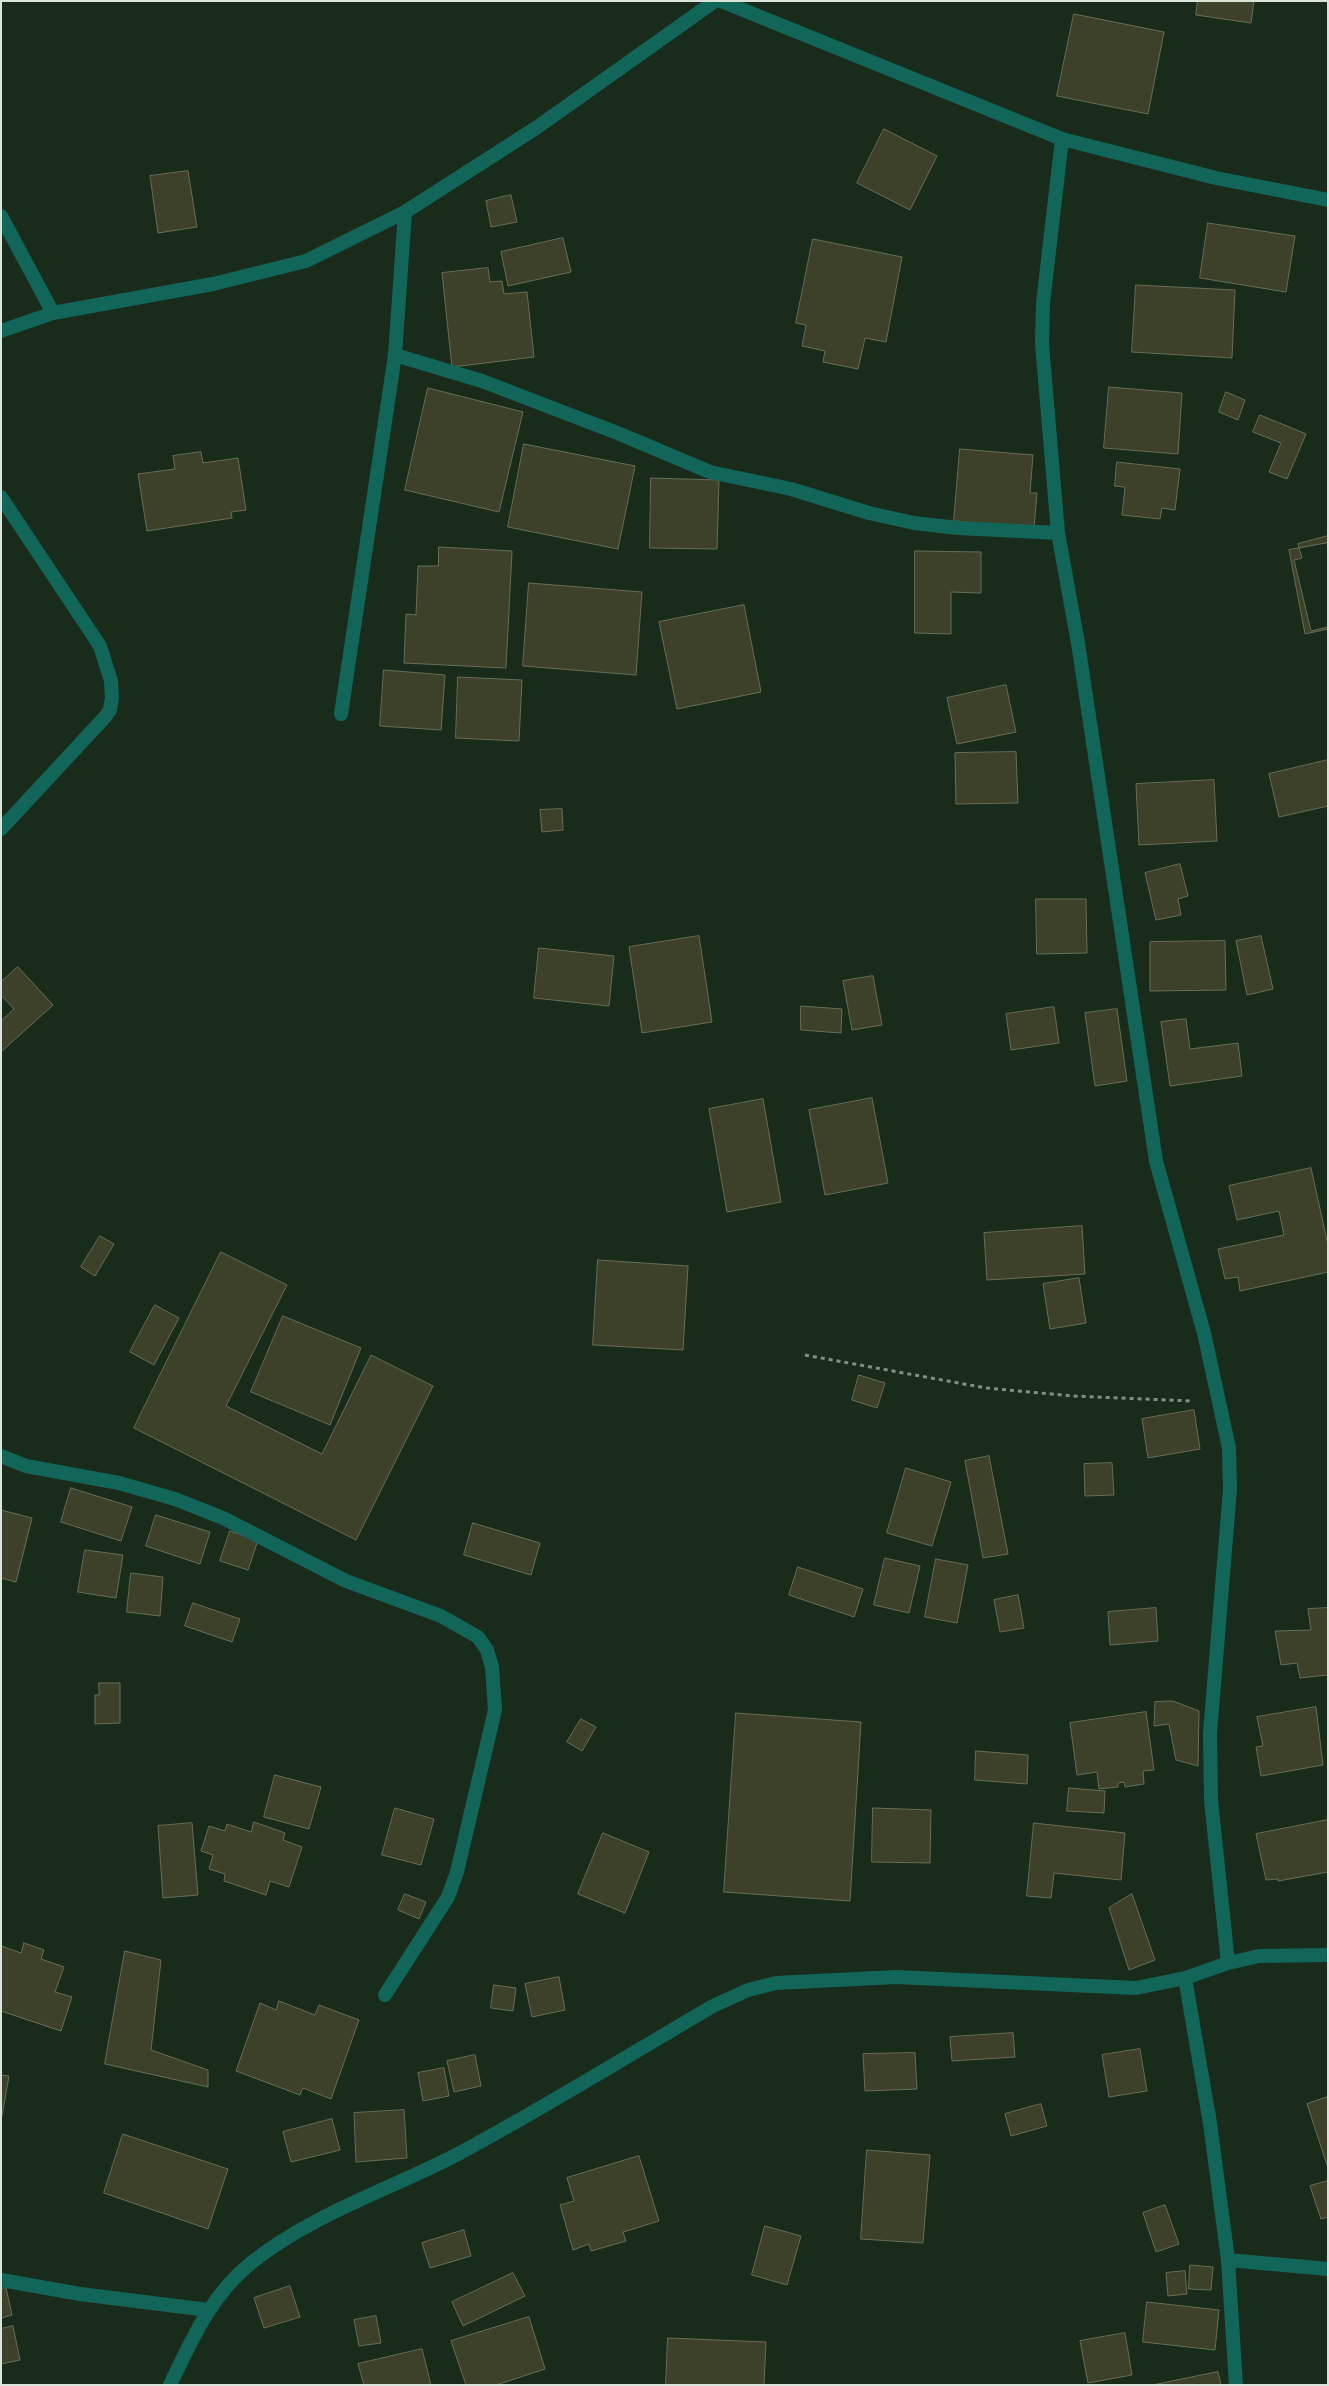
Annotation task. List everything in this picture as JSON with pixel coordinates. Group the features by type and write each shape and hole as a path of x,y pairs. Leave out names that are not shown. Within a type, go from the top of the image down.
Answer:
{"street":[{"path":"1,331 53,313 213,284 306,261 405,212 536,128 715,1"},
{"path":"721,1 1062,140 1216,178 1328,200"},
{"path":"1062,140 1042,303 1042,344 1058,533 1078,644 1156,1161 1204,1334 1228,1448 1230,1490 1215,1660 1210,1752 1211,1800 1228,1963"},
{"path":"341,714 395,355 405,212"},
{"path":"1,216 53,313"},
{"path":"395,355 482,381 620,434 710,472 791,489 869,513 914,522 958,528 1058,533"},
{"path":"1,497 100,646 111,681 112,698 110,710 105,717 1,829"},
{"path":"1,1456 26,1466 119,1483 175,1499 207,1512 346,1581 441,1616 478,1637 487,1650 492,1667 494,1710 458,1872 448,1897 385,1995"},
{"path":"170,2385 208,2310 230,2283 250,2264 300,2229 458,2154 713,2006 762,1985 896,1977 1136,1988 1185,1978 1228,1963 1259,1956 1328,1955"},
{"path":"1185,1978 1210,2123 1228,2260 1236,2385"},
{"path":"1228,2260 1328,2269"},
{"path":"1,2280 80,2294 208,2310"}],"path":[{"path":"805,1355 986,1388 1073,1396 1219,1402"}],"building":[{"path":"1198,1 1254,1 1251,23 1196,15"},
{"path":"1074,14 1164,32 1148,114 1057,96"},
{"path":"884,129 937,156 910,210 857,183"},
{"path":"188,171 197,227 158,233 150,176"},
{"path":"511,195 517,222 491,227 486,201"},
{"path":"1208,223 1295,236 1286,292 1200,278"},
{"path":"563,238 571,272 508,286 501,252"},
{"path":"813,239 902,257 886,342 865,338 858,369 823,362 825,351 802,346 806,325 796,323"},
{"path":"488,268 490,282 502,281 504,294 527,292 534,357 452,367 442,273"},
{"path":"1136,285 1235,290 1232,358 1132,352"},
{"path":"1109,387 1182,393 1178,454 1104,448"},
{"path":"428,388 523,412 499,512 405,490"},
{"path":"1226,392 1245,400 1238,420 1219,412"},
{"path":"1260,415 1306,434 1287,479 1269,472 1281,443 1253,432"},
{"path":"524,444 635,466 618,549 508,527"},
{"path":"960,449 1033,455 1030,493 1037,493 1034,528 954,521"},
{"path":"201,452 203,463 238,458 246,510 231,512 232,518 147,531 138,474 175,469 173,456"},
{"path":"1117,462 1180,469 1175,510 1162,508 1160,519 1122,515 1125,487 1115,486"},
{"path":"651,478 719,480 717,549 650,548"},
{"path":"1328,536 1328,627 1311,631 1294,560 1302,558 1298,544"},
{"path":"1328,543 1328,629 1305,634 1289,550"},
{"path":"439,547 512,551 506,668 404,663 406,614 416,615 418,566 438,566"},
{"path":"915,551 981,552 981,593 951,592 951,634 915,633"},
{"path":"529,583 642,592 636,675 523,666"},
{"path":"744,605 761,692 677,709 659,622"},
{"path":"384,670 445,675 441,730 380,726"},
{"path":"458,677 522,680 519,741 456,738"},
{"path":"1006,685 1016,732 957,744 947,698"},
{"path":"1016,752 1018,803 956,804 955,753"},
{"path":"1328,760 1328,806 1279,817 1269,774"},
{"path":"1214,780 1217,841 1139,845 1136,784"},
{"path":"562,809 563,830 542,832 540,810"},
{"path":"1180,864 1188,896 1178,899 1181,915 1156,920 1145,873"},
{"path":"1036,899 1086,899 1087,953 1037,954"},
{"path":"699,936 712,1022 642,1033 629,947"},
{"path":"1261,936 1273,989 1247,995 1236,941"},
{"path":"1225,941 1226,990 1150,991 1150,942"},
{"path":"539,948 614,956 609,1006 534,998"},
{"path":"18,967 53,1005 1,1052 1,1021 14,1009 1,995 1,982"},
{"path":"873,976 882,1025 852,1030 843,981"},
{"path":"801,1006 842,1009 841,1033 801,1030"},
{"path":"1054,1007 1059,1043 1011,1050 1006,1014"},
{"path":"1117,1009 1127,1081 1095,1086 1085,1013"},
{"path":"1186,1019 1190,1049 1238,1043 1242,1076 1170,1086 1161,1022"},
{"path":"872,1098 888,1183 825,1195 809,1110"},
{"path":"763,1099 781,1202 727,1212 709,1109"},
{"path":"1311,1168 1328,1245 1328,1272 1240,1291 1238,1277 1225,1279 1218,1249 1284,1235 1279,1211 1237,1220 1229,1186"},
{"path":"1082,1226 1085,1274 987,1280 984,1233"},
{"path":"100,1236 114,1244 95,1276 81,1267"},
{"path":"221,1252 287,1285 226,1406 322,1454 371,1355 433,1386 356,1540 134,1428"},
{"path":"598,1260 688,1266 683,1350 593,1345"},
{"path":"1079,1278 1086,1323 1050,1329 1043,1284"},
{"path":"155,1305 179,1318 154,1365 130,1352"},
{"path":"283,1316 361,1348 330,1425 251,1392"},
{"path":"859,1375 885,1383 877,1408 852,1400"},
{"path":"1194,1410 1200,1449 1148,1458 1142,1419"},
{"path":"989,1456 1008,1554 983,1558 965,1461"},
{"path":"1112,1463 1114,1495 1085,1496 1084,1464"},
{"path":"906,1468 951,1482 932,1546 887,1533"},
{"path":"71,1488 132,1507 121,1541 61,1522"},
{"path":"1,1510 32,1518 16,1582 1,1578"},
{"path":"156,1515 210,1532 200,1564 146,1546"},
{"path":"473,1523 540,1543 531,1575 464,1555"},
{"path":"230,1531 258,1540 248,1570 220,1561"},
{"path":"85,1550 123,1555 116,1598 78,1592"},
{"path":"885,1558 920,1566 909,1613 874,1605"},
{"path":"936,1559 968,1565 957,1623 925,1617"},
{"path":"798,1567 863,1589 854,1617 789,1595"},
{"path":"131,1573 163,1577 160,1616 127,1612"},
{"path":"1018,1595 1024,1628 1000,1632 994,1600"},
{"path":"193,1603 240,1619 232,1642 185,1626"},
{"path":"1156,1608 1158,1641 1110,1645 1108,1612"},
{"path":"1328,1608 1328,1675 1300,1678 1297,1663 1281,1665 1275,1631 1311,1630 1308,1609"},
{"path":"99,1683 120,1683 120,1723 95,1724 95,1695 99,1695"},
{"path":"1173,1701 1199,1711 1198,1766 1176,1760 1169,1724 1154,1726 1155,1702"},
{"path":"1316,1707 1323,1765 1261,1776 1256,1747 1263,1746 1257,1717"},
{"path":"1146,1712 1154,1770 1143,1771 1144,1784 1125,1787 1124,1782 1118,1783 1118,1787 1099,1789 1097,1772 1077,1775 1070,1723"},
{"path":"736,1713 861,1722 850,1901 724,1892"},
{"path":"581,1719 596,1727 582,1751 567,1742"},
{"path":"976,1751 1028,1755 1027,1784 975,1780"},
{"path":"275,1775 321,1787 309,1829 264,1817"},
{"path":"1069,1788 1105,1791 1104,1813 1067,1811"},
{"path":"395,1808 434,1819 421,1865 382,1855"},
{"path":"873,1808 931,1810 930,1863 872,1862"},
{"path":"1328,1820 1328,1872 1278,1881 1278,1879 1266,1880 1256,1834"},
{"path":"254,1822 285,1833 283,1840 302,1847 289,1887 270,1881 266,1895 224,1881 225,1874 209,1869 213,1855 201,1851 209,1826 225,1831 227,1824 251,1832"},
{"path":"192,1823 198,1895 163,1898 158,1826"},
{"path":"1034,1823 1125,1833 1121,1880 1054,1873 1051,1898 1027,1896"},
{"path":"603,1833 649,1852 625,1913 578,1894"},
{"path":"405,1894 426,1902 419,1919 398,1910"},
{"path":"1132,1894 1155,1960 1129,1970 1109,1908"},
{"path":"24,1943 44,1950 41,1959 64,1967 55,1992 72,1997 61,2031 1,2011 1,1946 21,1953"},
{"path":"125,1951 161,1960 151,2050 208,2070 208,2087 105,2064"},
{"path":"559,1977 565,2010 532,2017 525,1984"},
{"path":"494,1985 516,1988 513,2011 491,2008"},
{"path":"279,2001 315,2015 319,2005 359,2020 331,2099 303,2088 300,2095 236,2071 260,2003 276,2010"},
{"path":"1013,2033 1015,2057 952,2061 950,2037"},
{"path":"1140,2049 1147,2091 1109,2097 1102,2055"},
{"path":"915,2053 917,2089 865,2091 863,2054"},
{"path":"475,2055 481,2086 454,2092 447,2061"},
{"path":"444,2068 449,2096 423,2101 418,2073"},
{"path":"1,2075 9,2076 2,2116 1,2116"},
{"path":"1328,2097 1328,2168 1307,2104"},
{"path":"1041,2104 1047,2126 1011,2136 1005,2114"},
{"path":"404,2110 407,2158 356,2162 354,2113"},
{"path":"332,2119 340,2150 291,2162 283,2132"},
{"path":"123,2134 228,2169 208,2229 104,2193"},
{"path":"867,2150 930,2155 923,2243 861,2239"},
{"path":"639,2156 659,2221 623,2232 626,2241 591,2251 589,2244 573,2250 560,2205 574,2201 567,2178"},
{"path":"1328,2181 1328,2217 1321,2219 1310,2186"},
{"path":"1165,2205 1179,2244 1156,2252 1143,2213"},
{"path":"765,2226 801,2236 787,2285 752,2275"},
{"path":"464,2230 471,2256 430,2268 422,2243"},
{"path":"1190,2265 1213,2267 1211,2290 1189,2289"},
{"path":"1185,2271 1187,2294 1168,2296 1166,2273"},
{"path":"513,2273 525,2296 463,2326 452,2302"},
{"path":"290,2286 300,2317 264,2328 254,2298"},
{"path":"6,2288 12,2315 1,2318 1,2289"},
{"path":"1147,2302 1219,2310 1215,2350 1143,2342"},
{"path":"376,2316 381,2343 359,2346 354,2320"},
{"path":"529,2317 545,2369 496,2385 466,2385 451,2341"},
{"path":"13,2326 20,2360 1,2364 1,2329"},
{"path":"1125,2333 1132,2375 1088,2383 1080,2341"},
{"path":"668,2338 766,2342 764,2385 666,2385"},
{"path":"422,2349 431,2385 364,2385 358,2364"},
{"path":"1218,2372 1221,2385 1153,2385"}]}
